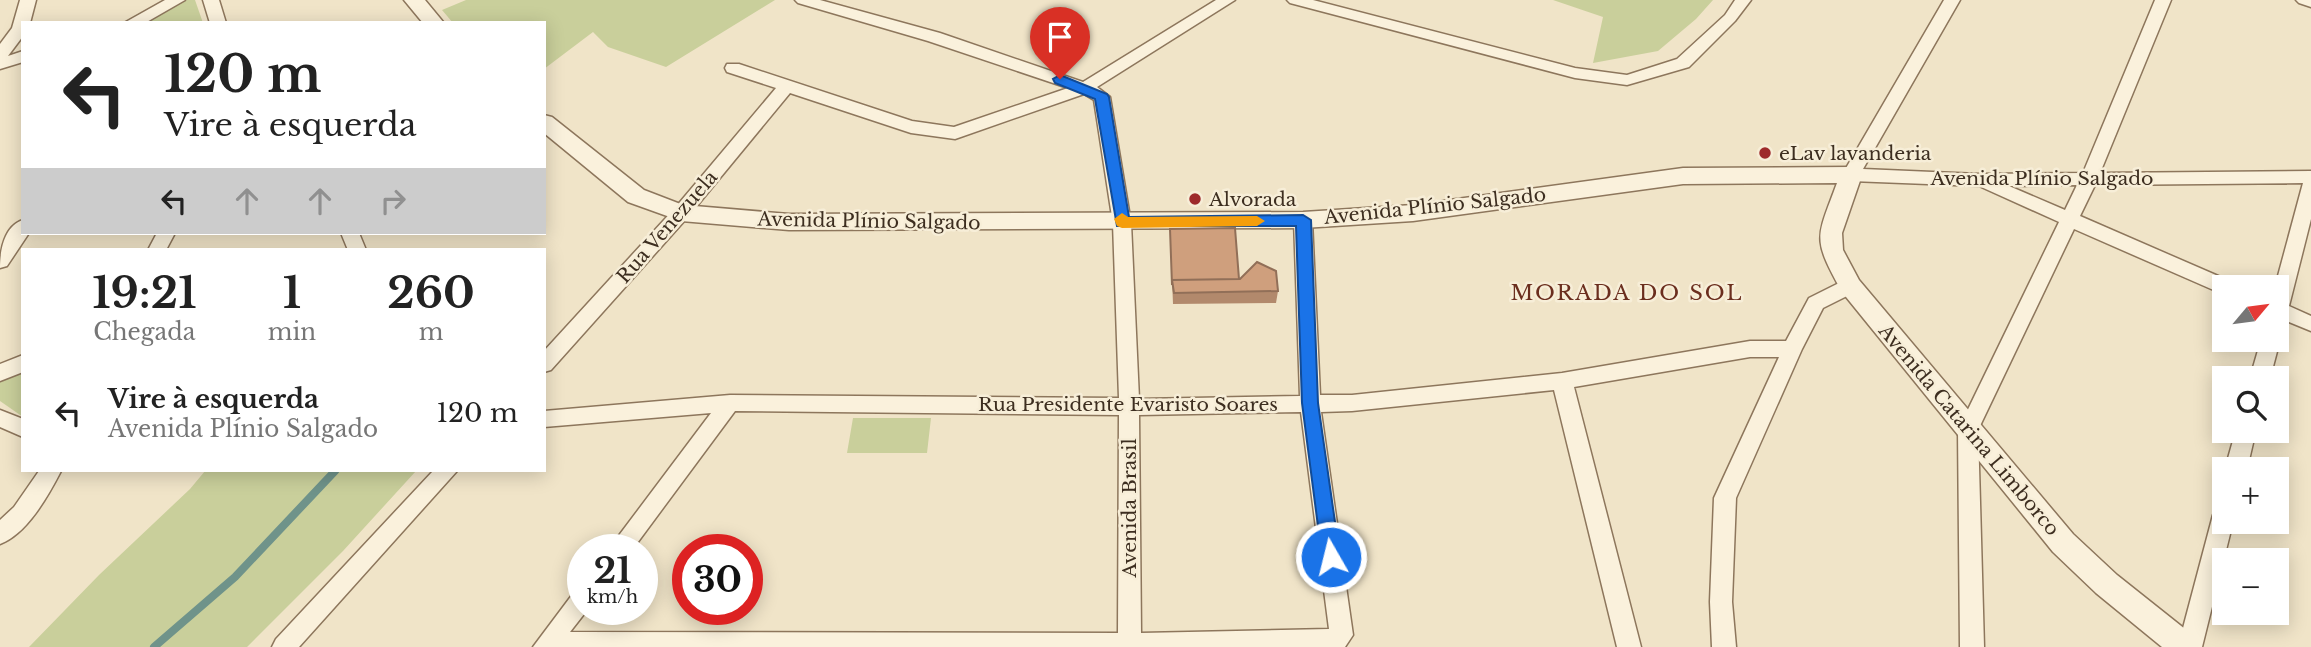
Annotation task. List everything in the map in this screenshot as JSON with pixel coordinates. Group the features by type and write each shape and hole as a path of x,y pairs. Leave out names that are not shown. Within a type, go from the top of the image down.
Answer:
{"street":[{"path":"22,21 28,0"},
{"path":"136,21 177,0"},
{"path":"211,0 217,21"},
{"path":"803,0 934,37 1085,88"},
{"path":"733,68 911,127 955,133 1085,88 1126,60 1227,0"},
{"path":"1295,0 1575,73 1628,80 1683,63 1730,18 1743,0"},
{"path":"1851,174 1952,0"},
{"path":"1972,647 1968,429 2089,178 2162,0"},
{"path":"2304,0 2311,2"},
{"path":"2,56 21,25"},
{"path":"2,56 21,51"},
{"path":"2,56 21,56"},
{"name":"Rua Venezuela","path":"546,362 681,213 786,87"},
{"name":"Avenida Brasil","path":"1085,88 1102,97 1122,223 1129,407 1130,645"},
{"name":"Avenida Plínio Salgado","path":"546,124 636,196 681,213 789,222 1122,223 1303,220 1413,213 1683,176 1851,174 1979,180 2311,177"},
{"name":"Avenida Catarina Limborco","path":"1851,174 1830,233 1831,250 1850,286 2090,571 2187,647"},
{"path":"1979,180 2212,281"},
{"path":"2287,275 2311,185"},
{"path":"547,645 1130,645 1331,642 1341,635 1310,403 1303,220"},
{"path":"0,261 21,230"},
{"path":"1724,647 1721,602 1725,498 1792,349 1816,303 1850,286"},
{"path":"2289,316 2311,324"},
{"name":"Rua Presidente Evaristo Soares","path":"546,419 730,402 1074,404 1129,407 1352,403 1562,381 1750,349 1792,349"},
{"path":"0,373 21,364"},
{"path":"1562,381 1629,647"},
{"path":"631,534 730,402"},
{"path":"0,418 21,428"},
{"path":"0,534 22,514 49,472"},
{"path":"284,647 445,472"},
{"path":"2187,647 2219,534"},
{"path":"547,645 567,618"}],"green space":[{"path":"187,0 195,0 202,21 148,21"},
{"path":"466,0 775,0 666,67 608,47 593,32 546,67 546,21 451,21 442,10"},
{"path":"1553,0 1713,0 1696,19 1658,51 1593,63 1603,17"},
{"path":"21,374 21,416 0,401 0,382"},
{"path":"853,418 931,418 927,453 847,453"},
{"path":"204,472 415,472 343,551 247,647 29,647 99,575 190,489"}],"building":[{"path":"1235,228 1239,279 1172,280 1172,285 1170,229"},
{"path":"1257,262 1276,271 1278,291 1174,293 1172,280 1240,279"}],"waterway":[{"path":"154,647 235,577 334,472"}],"slow traffic":[{"path":"1122,219 1122,223 1257,221"}],"place":[{"name":"eLav lavanderia","path":"1765,153"},
{"name":"Alvorada","path":"1195,199"}],"district":[{"name":"MORADA DO SOL","path":"1627,293"}],"route":[{"path":"1060,79 1102,97 1122,223 1303,220 1310,403 1331,557"}]}
